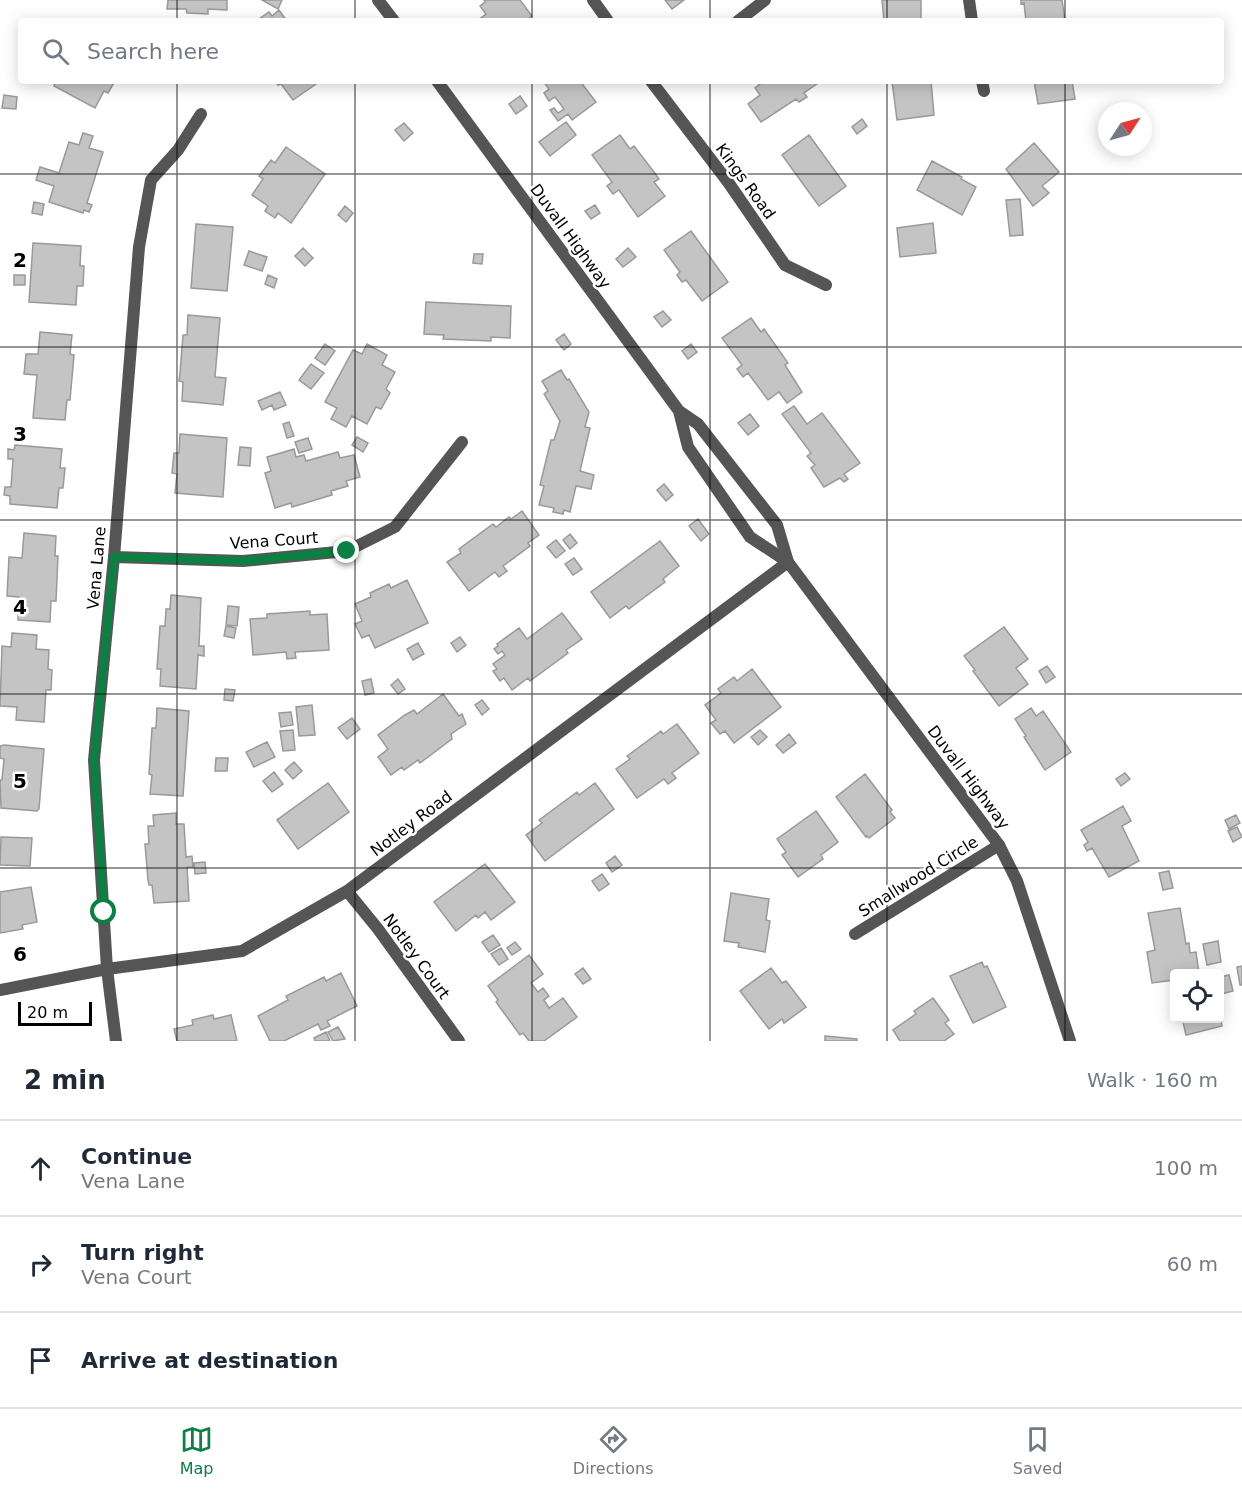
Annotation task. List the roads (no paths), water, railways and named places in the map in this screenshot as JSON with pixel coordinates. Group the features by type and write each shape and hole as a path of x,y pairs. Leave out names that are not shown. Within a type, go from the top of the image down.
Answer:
{"street":[{"path":"378,0 392,18"},
{"path":"593,0 606,18"},
{"path":"742,18 765,0"},
{"path":"969,0 972,18"},
{"name":"Duvall Highway","path":"439,84 679,411 698,424 777,525 788,562"},
{"name":"Kings Road","path":"657,84 785,265 826,285"},
{"name":"Vena Lane","path":"116,1041 107,969 94,760 114,557 139,247 152,180 177,150 201,114"},
{"name":"Duvall Highway","path":"679,411 688,447 750,537 788,562 999,845 1017,881 1070,1041"},
{"name":"Vena Court","path":"114,557 243,561 347,551 395,527 462,442"},
{"name":"Notley Road","path":"0,990 107,969 242,951 347,891 788,562"},
{"name":"Smallwood Circle","path":"855,934 999,845"},
{"name":"Notley Court","path":"347,891 378,929 459,1041"}]}
